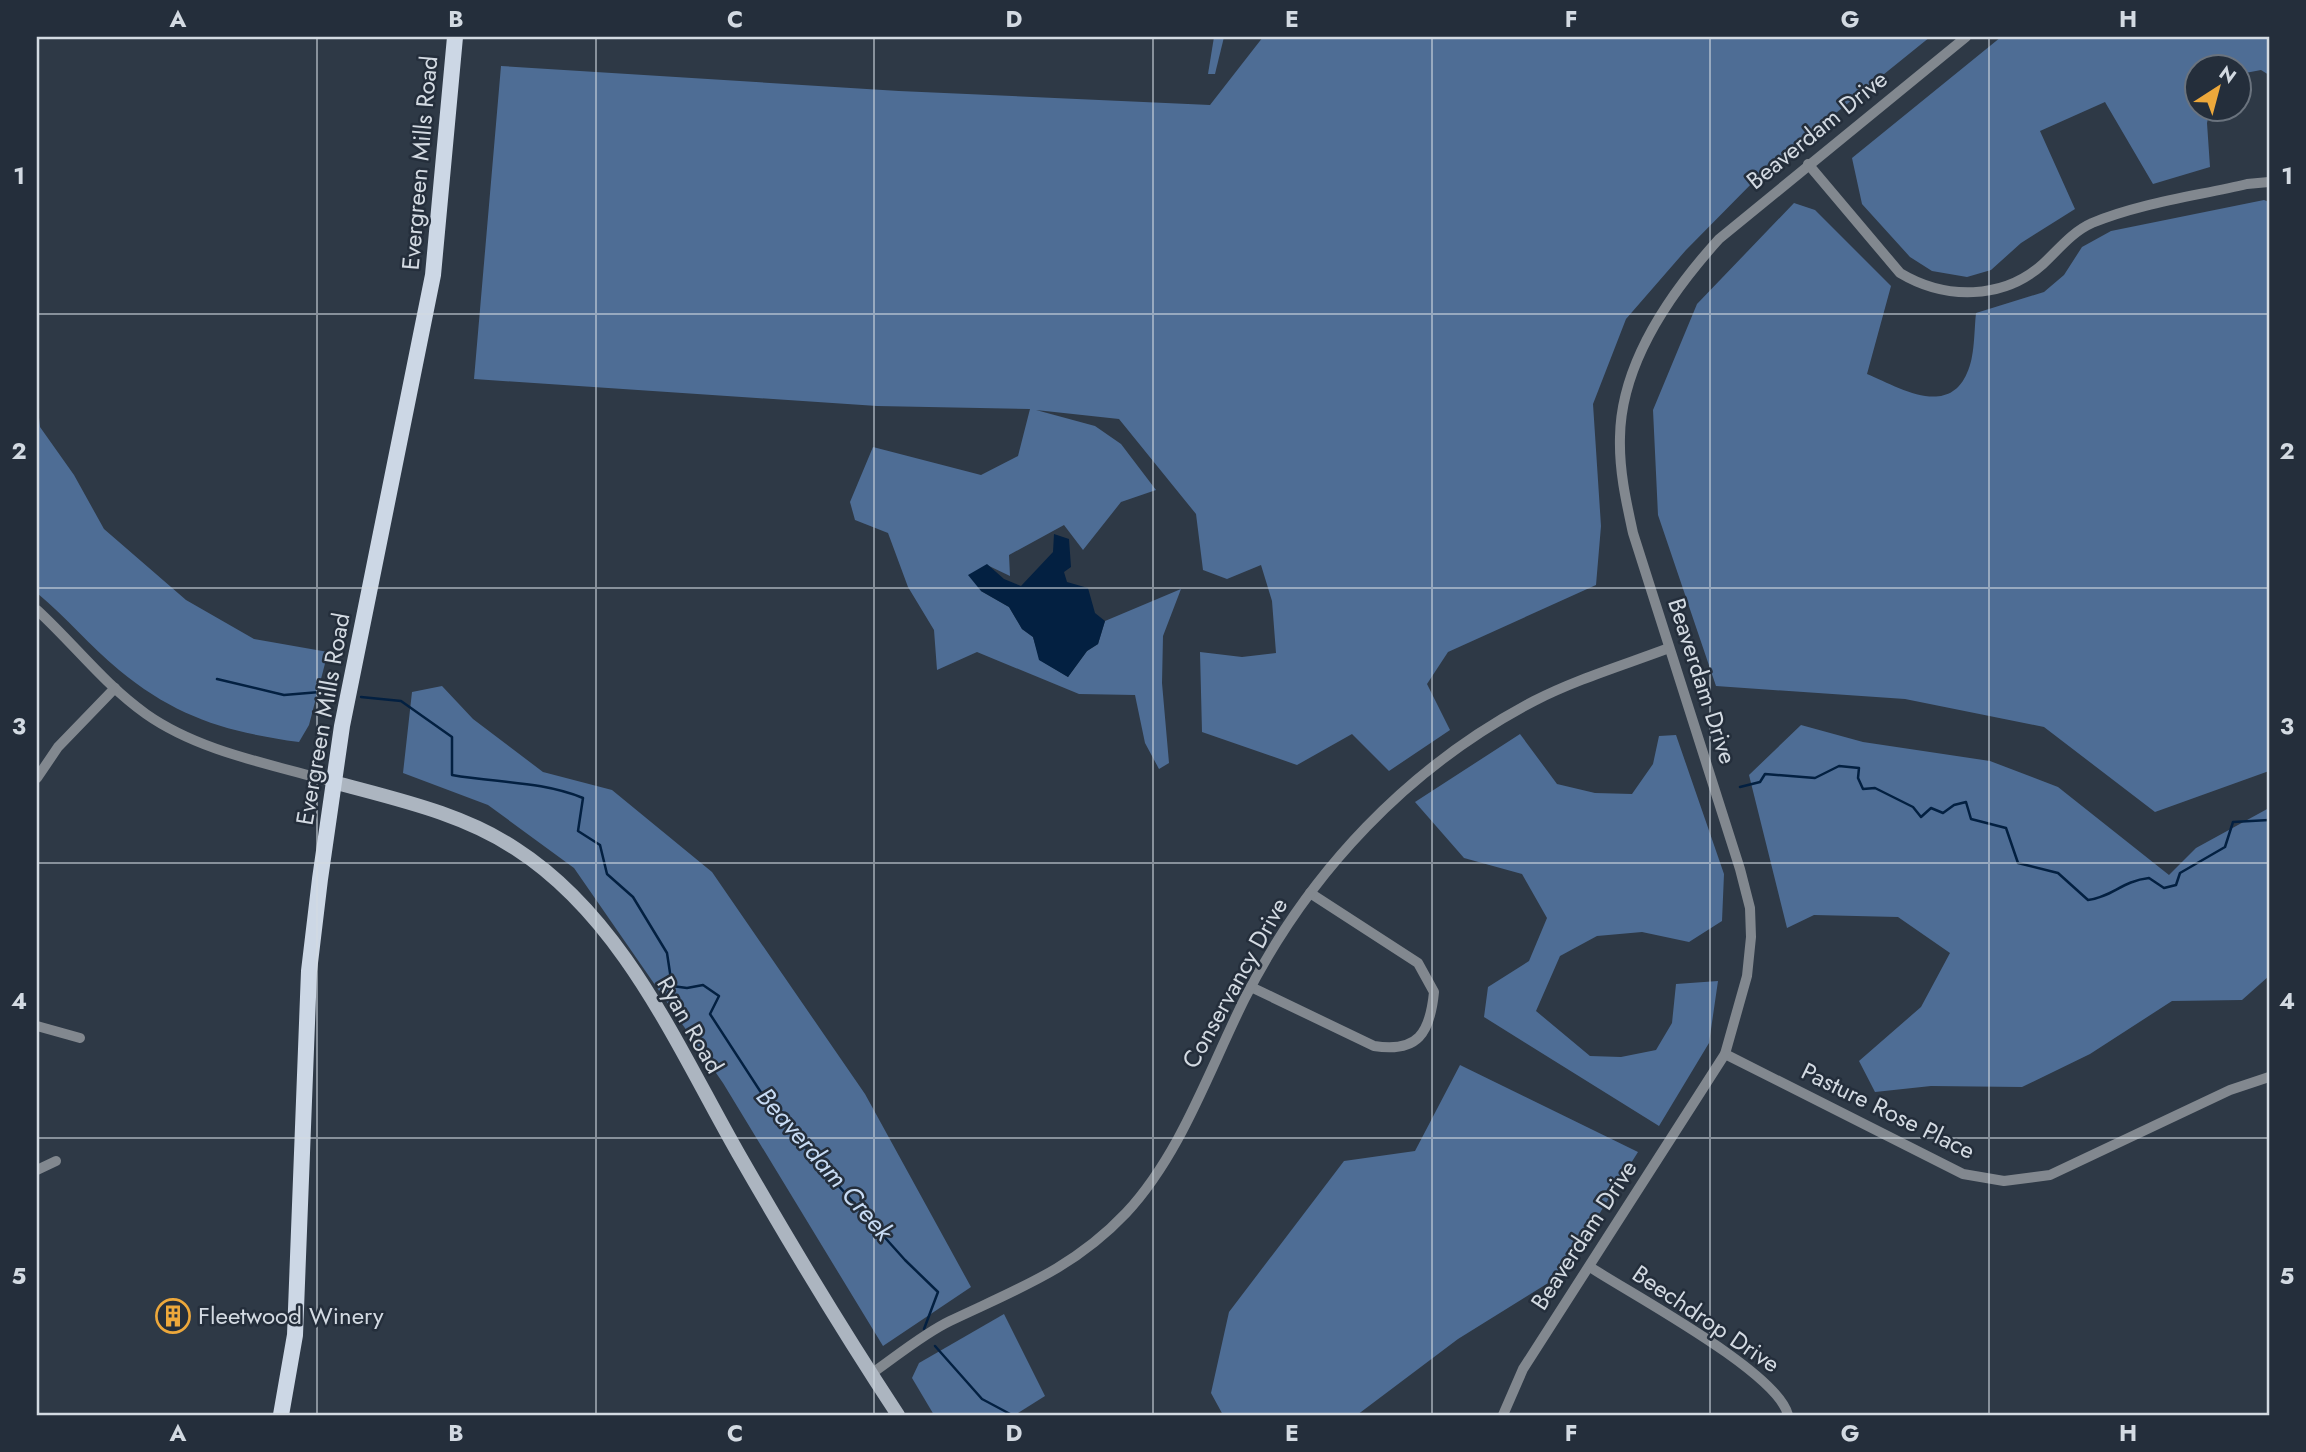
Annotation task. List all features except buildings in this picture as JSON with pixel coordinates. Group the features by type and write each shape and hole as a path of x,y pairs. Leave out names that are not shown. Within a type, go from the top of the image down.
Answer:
{"main road":[{"name":"Evergreen Mills Road","path":"281,1415 295,1335 309,971 333,782 350,682 433,275 455,37"},
{"name":"Ryan Road","path":"333,782 419,805 492,835 517,849 565,886 591,912 650,999 771,1211 898,1415"}],"street":[{"name":"Beaverdam Drive","path":"1503,1415 1523,1369 1724,1054 1747,976 1751,937 1750,908 1633,533 1622,482 1620,435 1626,399 1656,319 1685,276 1746,213 1966,37"},
{"path":"1808,164 1900,273 1918,284 1968,294 2027,276 2073,234 2110,216 2247,184 2269,183"},
{"path":"37,610 115,688 149,716 188,738 333,782"},
{"name":"Conservancy Drive","path":"871,1374 948,1322 1040,1281 1068,1263 1127,1212 1172,1149 1251,987 1273,948 1310,893 1379,812 1427,770 1535,701 1670,648"},
{"path":"37,778 58,747 115,688"},
{"path":"1251,987 1374,1046 1389,1049 1406,1046 1416,1041 1425,1029 1434,992 1418,963 1310,893"},
{"path":"37,1026 80,1038"},
{"name":"Pasture Rose Place","path":"1724,1054 1963,1174 2004,1181 2050,1175 2231,1090 2269,1077"},
{"path":"37,1170 56,1161"},
{"name":"Beechdrop Drive","path":"1590,1267 1745,1365 1773,1389 1788,1415"}],"shaded area":[{"path":"1214,37 1224,37 1215,74 1208,74"},
{"path":"1263,37 1930,37 1763,172 1686,250 1626,319 1593,404 1601,526 1596,585 1448,652 1427,684 1450,730 1389,771 1352,734 1297,765 1202,732 1200,652 1242,657 1276,653 1272,601 1261,565 1227,579 1203,570 1196,514 1119,419 1036,410 1095,426 1121,444 1156,490 1121,502 1083,550 1064,525 1009,555 1010,576 987,565 981,591 1009,607 1022,629 1033,637 1040,660 1068,677 1087,651 1098,644 1105,621 1181,589 1163,636 1162,683 1169,763 1159,769 1145,743 1135,695 1079,694 977,652 937,670 934,630 908,587 888,533 855,520 850,502 873,447 981,475 1018,456 1030,409 877,406 474,379 501,66 899,91 1210,105"},
{"path":"2001,37 2269,37 2269,75 2261,70 2254,71 2254,52 2184,52 2184,122 2207,122 2210,167 2153,184 2105,102 2040,131 2075,209 2021,243 1991,270 1967,277 1932,271 1910,257 1862,204 1852,158"},
{"path":"2264,200 2269,202 2269,771 2155,812 2044,727 1905,699 1716,686 1658,515 1653,410 1697,304 1794,203 1815,210 1891,286 1867,374 1907,391 1935,397 1948,394 1959,386 1970,367 1976,313 2044,292 2064,275 2082,247 2111,231"},
{"path":"37,399 40,427 74,475 104,529 186,600 254,639 328,652 309,725 299,742 225,727 203,720 161,700 119,670 37,593"},
{"path":"1054,534 1069,539 1071,567 1064,572 1067,582 1088,588 1095,613 1105,621 1098,644 1087,651 1068,677 1039,660 1033,637 1022,629 1009,607 981,591 968,575 987,564 1004,579 1021,586 1053,552"},
{"path":"442,686 473,719 543,772 612,790 712,872 865,1094 971,1287 883,1346 723,1083 574,868 488,805 403,773 412,692"},
{"path":"1801,725 1863,742 1990,761 2058,787 2169,875 2196,848 2269,808 2269,976 2242,1000 2172,1001 2090,1054 2022,1087 1931,1086 1875,1092 1859,1061 1921,1007 1950,953 1898,917 1814,915 1787,928 1749,775"},
{"path":"1520,734 1557,784 1595,793 1632,794 1653,764 1659,736 1676,735 1724,874 1722,921 1689,942 1642,932 1597,936 1560,956 1536,1011 1590,1056 1621,1057 1656,1050 1672,1023 1676,984 1718,981 1709,1043 1659,1126 1484,1017 1488,987 1529,961 1547,918 1522,874 1464,858 1415,802"},
{"path":"1460,1065 1638,1152 1561,1275 1458,1339 1357,1415 1223,1415 1211,1393 1229,1312 1344,1161 1415,1151"},
{"path":"1004,1314 1045,1396 1015,1415 934,1415 912,1378 919,1363"}],"waterway":[{"name":"Beaverdam Creek","path":"217,679 284,695 332,691"},
{"name":"Beaverdam Creek","path":"361,697 401,701 452,737 452,775 535,785 583,798 578,831 600,845 607,874 633,897 667,953 672,986 687,988 703,985 719,996 710,1014 764,1097 796,1132 811,1155 905,1260 938,1292 924,1329"},
{"path":"1740,787 1760,782 1765,774 1815,778 1839,766 1859,768 1858,778 1863,789 1875,788 1913,807 1921,817 1931,808 1943,813 1954,805 1966,802 1971,819 2006,828 2018,863 2058,873 2088,900 2104,896 2131,882 2149,878 2164,888 2176,885 2180,873 2225,847 2233,822 2269,820"},
{"name":"Beaverdam Creek","path":"935,1346 982,1399 1012,1415"}],"place":[{"name":"Fleetwood Winery","path":"173,1316"}]}
